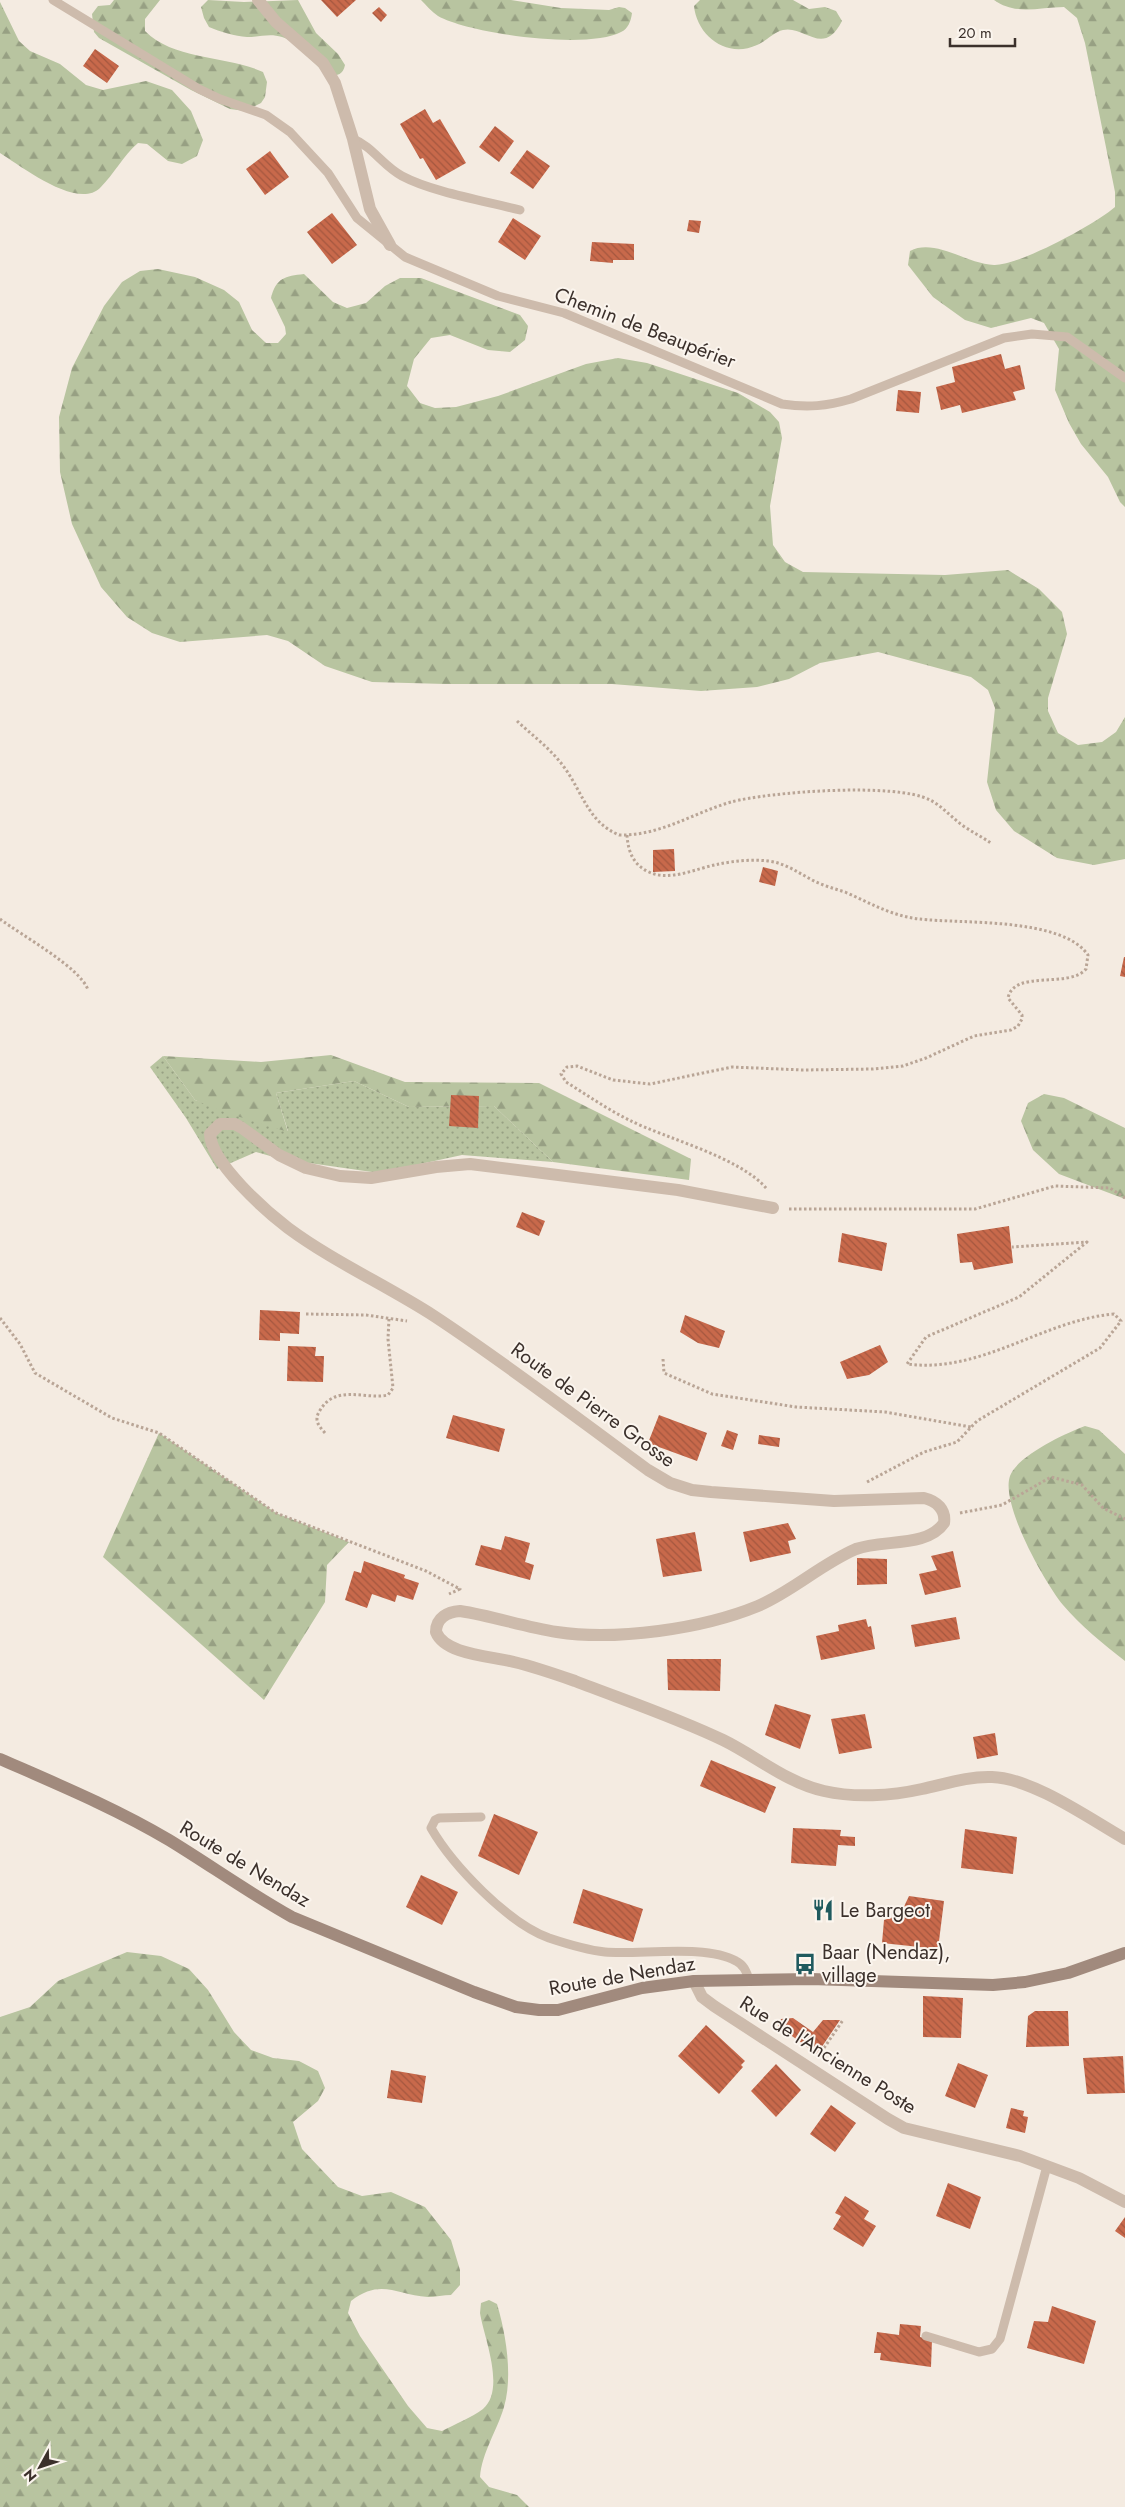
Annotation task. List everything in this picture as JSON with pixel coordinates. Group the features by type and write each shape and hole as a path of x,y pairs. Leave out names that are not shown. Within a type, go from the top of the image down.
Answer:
{"main road":[{"name":"Route de Nendaz","path":"0,1759 127,1817 168,1840 263,1901 292,1916 474,1992 516,2007 558,2010 642,1988 694,1980 749,1979 1014,1984 1057,1976 1125,1953"}],"street":[{"name":"Chemin de Beaupérier","path":"258,0 276,22 323,63 335,83 353,139 370,209 390,245"},
{"name":"Route de Pierre Grosse","path":"773,1208 678,1190 470,1164 436,1167 371,1178 340,1176 306,1168 279,1155 235,1124 227,1123 216,1127 210,1134 210,1141 218,1155 244,1189 287,1227 322,1251 435,1316 507,1366 648,1470 670,1483 692,1490 811,1500 924,1498 938,1505 944,1516"},
{"path":"944,1516 944,1524 932,1536 857,1549 758,1606 702,1623 627,1634 580,1634 554,1632 460,1611 449,1613 442,1617 438,1622 436,1632 442,1641 464,1652 515,1662 549,1672 706,1732 790,1778 822,1791 842,1794 888,1794 975,1778 1006,1778 1025,1784 1049,1796 1125,1839"},
{"name":"Rue de l'Ancienne Poste","path":"694,1980 702,1997 714,2006 888,2119 925,2134 997,2150 1048,2166 1079,2178 1125,2202"}],"lane":[{"path":"53,0 199,88 220,99 266,114 290,132 328,173 357,218 390,245"},
{"path":"353,139 361,142 387,166 413,181 520,210"},
{"name":"Chemin de Beaupérier","path":"390,245 405,257 433,270 498,296 564,313 782,404 805,408 828,406 852,399 1004,338 1032,334 1066,337 1125,378"},
{"path":"481,1817 439,1818 435,1820 431,1828 453,1858 485,1892 510,1915 530,1929 573,1945 603,1952 721,1955 742,1964 749,1979"},
{"path":"926,2336 979,2352 992,2349 1000,2339 1048,2166"}],"path":[{"path":"517,721 550,750 563,766 594,819 612,832 627,836 665,829 731,802 794,793 863,791 906,793 925,798 991,843"},
{"path":"627,836 628,847 633,859 648,872 660,876 676,875 719,864 768,861 782,864 818,883 896,915 920,920 1012,924 1071,938 1081,944 1088,955 1086,969 1075,977 1013,986 1008,998 1022,1015 1018,1026 1010,1030 974,1036 903,1066 873,1069 803,1070 732,1067 650,1084 613,1080 577,1066 567,1066 561,1074 566,1082 629,1120 706,1152 758,1178 771,1196 773,1208 975,1209 1055,1186 1110,1188 1125,1198"},
{"path":"0,919 70,967 85,982 88,990"},
{"path":"857,1484 867,1482 924,1452 957,1442 978,1421 1100,1348 1121,1321 1114,1314 1090,1316 977,1358 925,1366 907,1364 926,1337 1019,1296 1087,1242 1012,1247"},
{"path":"306,1314 366,1315 422,1323 435,1316"},
{"path":"0,1318 20,1344 35,1374 112,1418 159,1433 276,1513 426,1571 460,1589 447,1596"},
{"path":"325,1433 318,1426 318,1415 323,1406 333,1398 354,1393 388,1395 393,1388 388,1339 389,1318"},
{"path":"663,1359 664,1373 712,1394 796,1407 884,1412 972,1427"},
{"path":"944,1516 1002,1506 1051,1477 1082,1485 1103,1508 1125,1518"},
{"path":"824,2048 843,2020"}],"green space":[{"path":"114,0 160,0 145,19 145,31 157,41 186,53 233,63 263,72 267,82 265,97 261,103 245,111 230,109 191,90 99,38 94,32 92,14 98,6 110,5"},
{"path":"208,0 244,2 298,0 316,33 338,54 345,65 343,71 337,75 329,76 295,44 282,37 269,35 242,36 228,34 209,27 201,7"},
{"path":"421,0 511,0 561,8 609,10 619,7 625,8 632,13 629,24 621,32 605,37 583,40 557,40 501,34 454,23 438,16"},
{"path":"700,0 793,0 809,9 825,7 836,11 842,21 835,32 821,39 791,30 783,30 757,45 746,49 735,49 715,42 701,27 696,17 694,6"},
{"path":"994,0 1125,0 1125,507 1120,502 1108,477 1081,444 1069,423 1055,390 1059,349 1044,323 1031,318 991,328 965,320 933,297 908,265 910,251 920,248 940,249 984,264 994,265 1020,259 1075,233 1115,207 1115,192 1085,43 1077,18 1064,7 1028,10 1011,8"},
{"path":"0,2 19,41 30,51 60,64 86,85 103,90 146,81 172,90 191,111 203,140 197,156 182,164 168,161 147,144 138,143 100,188 90,193 78,194 49,184 0,153"},
{"path":"158,269 195,277 224,290 239,302 252,330 266,343 278,343 286,334 285,327 271,298 273,291 282,279 304,274 333,302 347,308 366,303 385,286 400,278 421,278 520,315 528,326 525,340 510,352 488,350 450,335 431,338 414,359 407,386 420,403 435,408 456,407 498,396 586,364 618,358 647,363 738,393 770,412 779,422 782,438 770,506 773,545 785,562 803,572 945,575 1008,570 1039,589 1062,612 1067,634 1048,698 1048,711 1058,733 1078,745 1102,742 1116,732 1125,717 1125,859 1094,865 1057,858 1014,831 996,810 987,782 995,708 988,690 971,677 878,652 820,663 789,679 757,687 701,691 612,684 372,682 325,666 288,641 267,635 180,642 152,633 127,617 101,587 72,524 60,472 59,417 72,368 104,306 122,282 140,271"},
{"path":"331,1055 405,1082 539,1083 691,1159 689,1180 553,1162 494,1106 409,1107 354,1081 276,1093 288,1132 227,1113 195,1100 163,1056 261,1062"},
{"path":"163,1056 195,1100 288,1131 276,1093 354,1081 409,1107 494,1106 553,1162 462,1155 379,1173 281,1159 256,1152 217,1169 186,1118 150,1067"},
{"path":"1044,1094 1064,1098 1125,1128 1125,1199 1059,1174 1033,1150 1021,1121 1028,1103"},
{"path":"1085,1426 1099,1430 1125,1454 1125,1661 1070,1613 1055,1594 1026,1543 1012,1505 1009,1489 1010,1476 1014,1468 1022,1461 1043,1446"},
{"path":"159,1433 276,1513 349,1542 327,1565 325,1602 264,1700 103,1557"},
{"path":"127,1952 161,1956 189,1969 208,1990 234,2032 251,2050 273,2058 299,2061 318,2071 325,2088 318,2101 293,2122 302,2149 338,2187 362,2196 391,2192 425,2207 451,2240 460,2270 460,2285 451,2295 428,2297 389,2290 371,2290 351,2301 348,2313 360,2336 408,2406 427,2428 442,2431 483,2409 490,2400 493,2389 492,2363 480,2313 481,2303 489,2300 497,2304 506,2342 507,2395 481,2468 480,2477 489,2487 517,2495 529,2507 0,2507 0,2017 30,2007 58,1981"}],"building":[{"path":"321,0 356,0 337,17"},
{"path":"379,7 387,15 381,22 372,13"},
{"path":"95,49 119,66 107,83 83,66"},
{"path":"425,109 433,123 440,119 466,163 436,180 423,158 420,159 400,124"},
{"path":"495,126 514,141 499,162 479,147"},
{"path":"527,150 550,166 533,189 510,173"},
{"path":"270,151 289,177 265,195 246,169"},
{"path":"332,213 357,245 332,264 307,232"},
{"path":"513,218 541,236 525,260 498,242"},
{"path":"689,220 701,221 699,233 687,231"},
{"path":"592,242 634,244 634,260 613,260 613,263 590,261"},
{"path":"1001,354 1005,369 1020,365 1025,389 1013,392 1016,400 962,413 960,405 941,410 936,387 955,382 952,367"},
{"path":"898,390 921,392 919,413 896,411"},
{"path":"674,849 675,871 653,872 653,850"},
{"path":"763,867 778,871 775,886 759,882"},
{"path":"1125,957 1125,977 1120,976"},
{"path":"451,1095 479,1096 478,1128 449,1126"},
{"path":"522,1212 545,1221 539,1236 516,1227"},
{"path":"1009,1226 1013,1263 974,1270 972,1262 960,1263 957,1234"},
{"path":"842,1233 887,1243 882,1271 838,1262"},
{"path":"260,1310 300,1312 299,1334 280,1333 280,1341 259,1340"},
{"path":"685,1315 725,1331 719,1348 698,1343 680,1332"},
{"path":"880,1345 888,1362 869,1375 847,1379 840,1362"},
{"path":"288,1346 316,1347 315,1356 324,1356 323,1382 287,1381"},
{"path":"453,1415 505,1429 499,1452 446,1438"},
{"path":"659,1415 707,1433 697,1461 648,1443"},
{"path":"727,1430 738,1434 733,1450 721,1446"},
{"path":"759,1435 780,1438 779,1447 758,1444"},
{"path":"788,1523 796,1539 788,1541 791,1553 750,1562 743,1532"},
{"path":"695,1532 702,1571 663,1577 656,1539"},
{"path":"505,1536 530,1543 525,1562 534,1565 530,1580 475,1565 481,1545 501,1550"},
{"path":"953,1551 961,1587 925,1595 919,1574 937,1570 931,1556"},
{"path":"857,1558 887,1559 887,1584 857,1585"},
{"path":"364,1561 405,1575 404,1578 419,1583 413,1600 397,1595 395,1602 372,1594 367,1608 345,1600 354,1571 361,1573"},
{"path":"956,1617 960,1639 915,1647 911,1625"},
{"path":"866,1619 868,1627 871,1626 875,1649 821,1660 816,1636 839,1631 838,1625"},
{"path":"667,1659 721,1659 720,1691 668,1690"},
{"path":"775,1704 811,1715 800,1749 765,1735"},
{"path":"865,1714 872,1748 839,1754 831,1719"},
{"path":"995,1733 998,1755 977,1759 973,1737"},
{"path":"711,1760 776,1787 765,1813 700,1786"},
{"path":"494,1814 538,1832 519,1875 478,1856"},
{"path":"793,1828 841,1830 840,1836 855,1837 855,1846 838,1845 836,1866 791,1863"},
{"path":"965,1829 1017,1837 1013,1874 961,1868"},
{"path":"421,1875 458,1892 442,1925 406,1907"},
{"path":"583,1889 643,1909 633,1942 573,1923"},
{"path":"909,1896 944,1901 938,1949 882,1943 884,1920 900,1915"},
{"path":"923,1996 963,1998 961,2038 923,2037"},
{"path":"1035,2011 1068,2011 1069,2046 1026,2047 1028,2016"},
{"path":"793,2018 813,2032 823,2020 840,2020 817,2054 778,2026 781,2019"},
{"path":"706,2025 745,2061 741,2065 743,2067 719,2094 678,2056"},
{"path":"1123,2056 1125,2093 1087,2094 1083,2058"},
{"path":"958,2063 988,2075 975,2108 945,2096"},
{"path":"776,2064 801,2090 776,2117 751,2091"},
{"path":"391,2070 426,2076 422,2103 387,2098"},
{"path":"831,2105 856,2123 835,2152 810,2134"},
{"path":"1011,2108 1024,2111 1023,2116 1028,2117 1025,2133 1006,2128"},
{"path":"948,2183 981,2197 970,2229 936,2216"},
{"path":"845,2196 869,2211 864,2219 876,2226 863,2247 833,2229 841,2216 835,2213"},
{"path":"1125,2217 1125,2238 1115,2231"},
{"path":"1052,2306 1096,2321 1084,2364 1027,2348 1034,2321 1048,2322"},
{"path":"900,2324 921,2326 920,2337 932,2340 931,2367 880,2360 881,2353 874,2353 877,2332 899,2335"}],"place":[{"name":"Le Bargeot","path":"823,1910"},
{"name":"Baar (Nendaz), village","path":"805,1964"}]}
